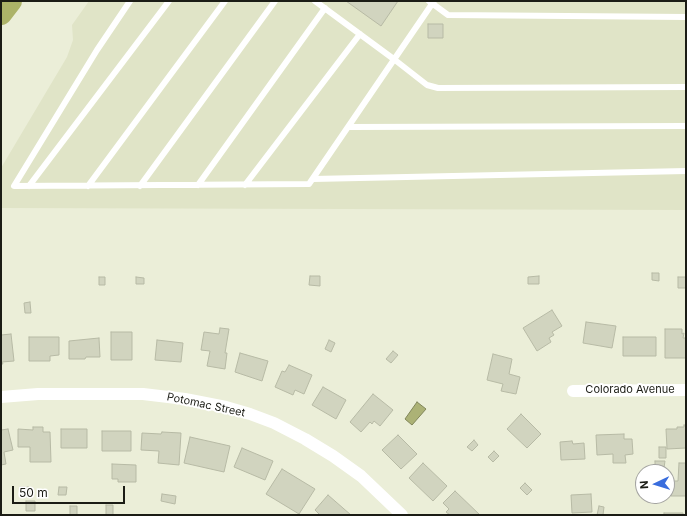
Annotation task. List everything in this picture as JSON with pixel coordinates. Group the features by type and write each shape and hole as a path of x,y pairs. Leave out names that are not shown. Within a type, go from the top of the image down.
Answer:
{"highway":[{"path":"1,14 11,1"}],"street":[{"name":"Colorado Avenue","path":"573,391 686,390"},
{"name":"Potomac Street","path":"1,397 38,394 143,394 185,399 226,407 274,423 305,438 361,476 402,515"}],"lane":[{"path":"130,1 97,50 14,186 309,184 432,2 448,15 686,17"},
{"path":"29,186 169,1"},
{"path":"88,186 225,1"},
{"path":"140,186 274,1"},
{"path":"315,1 427,85 438,88 686,87"},
{"path":"198,185 325,8"},
{"path":"245,185 360,34"},
{"path":"348,126 686,126"},
{"path":"312,179 686,171"}],"shaded area":[{"path":"89,1 686,1 686,210 1,208 1,168 67,57 73,40 72,25"},
{"path":"417,402 426,409 412,425 405,419"}],"building":[{"path":"346,1 398,1 381,26"},
{"path":"428,24 443,24 443,38 428,38"},
{"path":"652,273 659,273 659,281 652,280"},
{"path":"310,276 320,276 320,286 309,285"},
{"path":"539,276 539,284 528,284 528,277"},
{"path":"99,277 105,277 105,285 99,285"},
{"path":"136,277 144,278 144,284 136,284"},
{"path":"678,277 686,277 686,288 678,288"},
{"path":"30,302 31,313 25,313 24,303"},
{"path":"552,310 562,326 552,332 554,335 549,338 551,342 537,351 523,328"},
{"path":"586,322 616,326 612,348 583,343"},
{"path":"220,328 229,329 225,353 227,353 225,369 207,366 210,351 201,350 204,332 219,334"},
{"path":"665,329 682,329 682,334 684,333 683,338 686,338 686,358 665,358"},
{"path":"111,332 132,332 132,360 111,360"},
{"path":"11,334 14,361 2,362 3,364 1,364 1,335"},
{"path":"29,337 59,337 59,355 50,356 50,361 29,361"},
{"path":"623,337 656,337 656,356 623,356"},
{"path":"99,338 100,357 69,359 69,341"},
{"path":"157,340 183,343 181,362 155,360"},
{"path":"329,340 335,343 331,352 325,349"},
{"path":"393,351 398,355 391,363 386,359"},
{"path":"240,353 268,361 262,381 235,372"},
{"path":"493,354 512,359 509,374 520,377 516,394 501,391 503,384 487,380"},
{"path":"289,365 312,375 304,394 295,390 293,395 275,387 282,371 285,372"},
{"path":"323,387 346,400 336,419 312,405"},
{"path":"373,394 393,410 380,426 374,421 372,424 370,422 361,432 350,422"},
{"path":"521,414 541,434 527,448 507,429"},
{"path":"684,425 686,425 686,448 667,449 666,429 677,429 677,427 684,427"},
{"path":"33,427 43,427 43,432 50,432 51,462 30,462 30,447 18,447 18,429 33,430"},
{"path":"8,429 13,450 4,452 6,464 1,465 1,430"},
{"path":"61,429 87,429 87,448 61,448"},
{"path":"102,431 131,431 131,451 102,451"},
{"path":"162,432 181,433 179,465 158,463 159,451 141,450 142,433 161,434"},
{"path":"624,434 624,439 632,439 633,454 625,455 626,463 613,463 613,454 597,455 596,435"},
{"path":"398,435 417,454 401,469 382,450"},
{"path":"190,437 230,446 224,472 184,463"},
{"path":"474,440 478,445 472,451 467,447"},
{"path":"572,441 573,444 584,443 585,459 561,460 560,442"},
{"path":"659,447 666,447 666,458 659,458"},
{"path":"242,448 273,461 265,480 234,467"},
{"path":"494,451 499,456 493,462 488,457"},
{"path":"655,461 665,461 665,464 655,464"},
{"path":"423,463 447,486 433,501 409,478"},
{"path":"679,463 686,463 686,496 675,496 675,481 678,481"},
{"path":"112,464 136,465 136,482 118,482 118,479 112,479"},
{"path":"282,469 315,489 299,514 266,494"},
{"path":"525,483 532,490 527,495 520,488"},
{"path":"20,487 29,487 29,496 20,496"},
{"path":"59,487 67,487 66,495 58,495"},
{"path":"455,491 480,515 450,515 446,512 449,509 443,503"},
{"path":"162,494 176,496 175,504 161,501"},
{"path":"591,494 592,512 572,513 571,495"},
{"path":"328,495 351,515 320,515 315,510"},
{"path":"26,501 35,501 35,511 26,511"},
{"path":"106,505 113,505 113,515 106,515"},
{"path":"70,506 77,506 77,515 70,515"},
{"path":"599,506 604,507 603,515 597,515"},
{"path":"664,513 683,513 683,515 664,515"}]}
